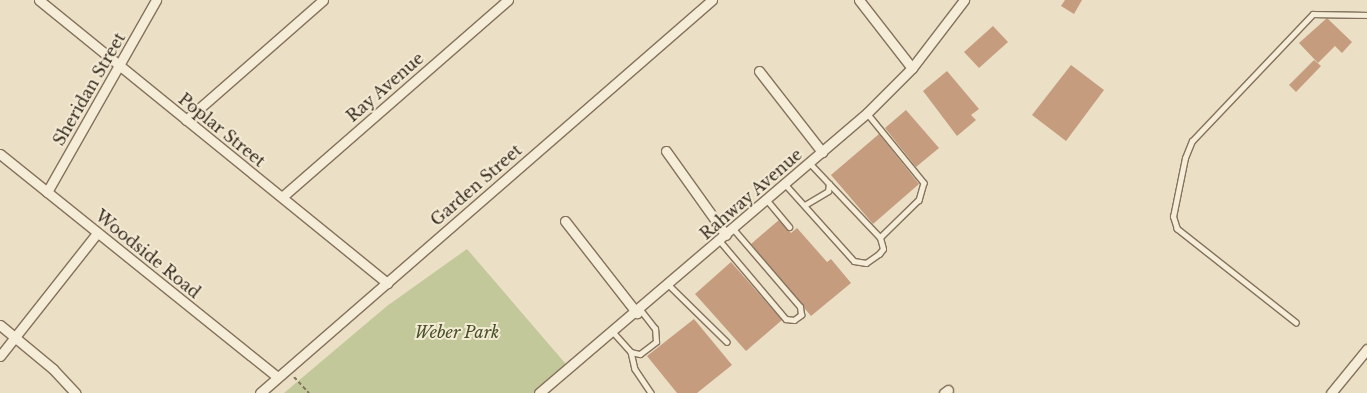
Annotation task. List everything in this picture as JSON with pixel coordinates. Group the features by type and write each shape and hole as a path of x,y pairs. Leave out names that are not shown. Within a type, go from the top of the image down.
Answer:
{"street":[{"name":"Poplar Street","path":"39,0 387,283"},
{"name":"Sheridan Street","path":"48,192 121,67 156,0"},
{"path":"186,120 323,0"},
{"name":"Ray Avenue","path":"282,197 508,0"},
{"name":"Garden Street","path":"260,393 712,0"},
{"path":"859,0 912,68"},
{"name":"Rahway Avenue","path":"544,392 867,114 912,68 964,0"},
{"path":"759,70 822,152"},
{"path":"666,151 727,235"},
{"name":"Woodside Road","path":"0,154 277,377"},
{"path":"565,221 638,311"},
{"path":"0,356 97,233"},
{"path":"0,325 75,393"},
{"path":"1331,393 1367,350"}],"lane":[{"path":"1296,323 1177,229 1173,217 1185,158 1192,141 1313,14 1367,15"},
{"path":"867,114 924,183 919,200 880,238"},
{"path":"785,184 856,262 866,264 879,254 883,249 880,238 809,163"},
{"path":"805,205 828,191 829,184"},
{"path":"767,200 790,227"},
{"path":"727,235 800,307 801,314 794,320 786,319 727,235"},
{"path":"669,285 727,342"},
{"path":"631,352 640,354 656,342 655,329 638,311"},
{"path":"614,333 631,352 635,369 651,393"}],"path":[{"path":"287,370 309,393"}],"green space":[{"name":"Weber Park","path":"467,249 571,370 538,393 284,393 387,306"}],"building":[{"path":"1065,0 1082,0 1074,14 1061,6"},
{"path":"1327,18 1352,42 1342,53 1335,46 1318,63 1299,43"},
{"path":"993,26 1008,42 979,68 964,52"},
{"path":"1314,60 1321,66 1296,92 1289,85"},
{"path":"1071,65 1104,90 1066,141 1032,115"},
{"path":"947,71 979,109 971,115 976,120 957,136 923,91"},
{"path":"906,110 939,148 916,167 885,128"},
{"path":"879,134 919,184 873,224 831,175"},
{"path":"779,220 791,233 797,228 827,262 831,259 851,283 811,316 751,244"},
{"path":"731,262 782,320 746,351 695,294"},
{"path":"694,319 732,365 697,393 677,393 647,356"}]}
